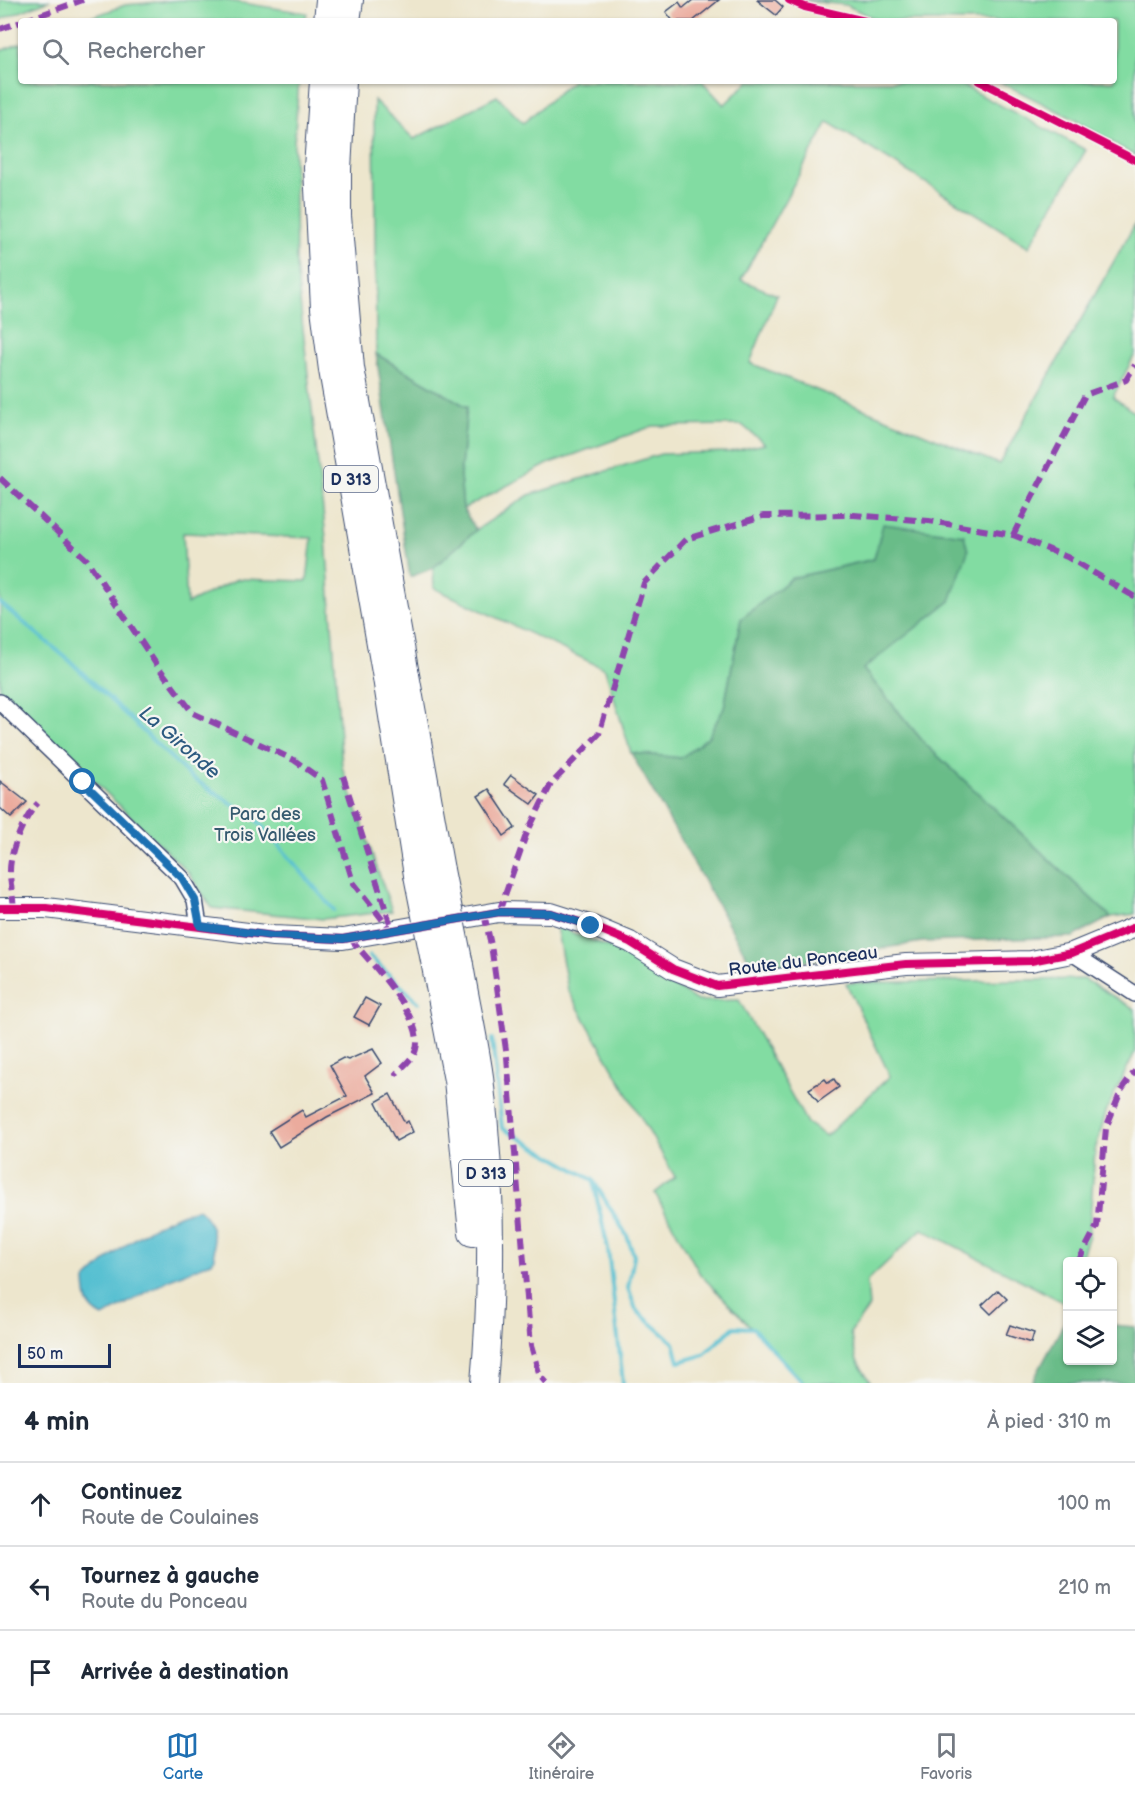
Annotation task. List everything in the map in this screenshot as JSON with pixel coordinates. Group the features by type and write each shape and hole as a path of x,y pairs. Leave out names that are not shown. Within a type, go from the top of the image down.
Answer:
{"highway":[{"name":"D 313","path":"323,84 317,168 324,308 332,370 386,678 448,968 480,1077 486,1151 489,1316 484,1383"},
{"name":"D 313","path":"343,84 338,216 351,368 429,872"},
{"name":"D 313","path":"448,968 472,1228 472,1314 467,1383"}],"street":[{"path":"1,703 182,878 195,900 200,926"},
{"name":"Route du Ponceau","path":"0,908 46,908 273,936 343,939 499,912 551,913 630,942 673,969 717,986 906,964 1031,961 1072,953 1135,927"},
{"path":"1072,953 1135,994"}],"green space":[{"path":"0,0 50,0 0,20"},
{"path":"179,0 223,0 307,13 306,18 89,18 125,5"},
{"path":"799,0 1135,0 1135,156 1070,117 1004,84 1117,84 1117,18 874,18 846,5"},
{"name":"Parc des Trois Vallées","path":"18,44 18,84 299,84 294,143 296,265 326,538 342,767 392,911 323,919 212,908 188,872 0,690 0,51","holes":["183,533 312,538 307,581 237,579 187,604"]},
{"path":"568,84 705,84 724,105 746,84 960,84 1086,150 1029,247 828,122 741,280 777,295 750,363 999,464 1135,224 1135,354 1113,397 1135,413 1135,914 1111,917 926,745 862,668 950,601 874,559 792,578 741,619 724,708 708,737 681,758 631,753 605,669 434,588 433,568 476,530 529,495 661,454 729,452 765,444 742,425 653,426 548,464 463,509 460,476 467,407 376,354 374,100 414,139 497,96 523,123"},
{"path":"376,354 467,407 460,476 463,509 476,530 433,568 410,577"},
{"path":"883,524 964,535 968,551 950,601 863,669 926,745 1111,917 1073,937 922,942 754,969 631,753 681,758 708,737 724,708 741,619 792,578 874,559"},
{"path":"556,926 623,953 697,1001 739,1000 807,1123 826,1136 890,1076 846,983 1084,979 1135,1009 1135,1052 1107,1109 1095,1150 1089,1235 1081,1257 1063,1257 1063,1302 922,1229 867,1281 869,1307 850,1333 857,1361 871,1383 805,1383 700,1274 655,1193 675,1177 568,990"},
{"path":"1063,1325 1063,1365 1117,1365 1117,1325 1135,1327 1135,1383 1032,1383"}],"water":[{"path":"198,1209 207,1219 212,1231 215,1258 212,1262 170,1279 103,1317 93,1310 87,1298 85,1281 97,1269 123,1247 152,1228"}],"building":[{"path":"693,0 719,0 697,18 671,18 666,12 679,2 683,8"},
{"path":"757,0 775,0 783,7 776,15"},
{"path":"511,775 539,795 532,804 504,784"},
{"path":"0,781 27,802 11,818 0,808"},
{"path":"489,789 515,828 504,836 478,796"},
{"path":"365,998 380,1006 369,1025 354,1017"},
{"path":"373,1049 382,1063 365,1076 375,1093 327,1117 279,1147 269,1131 302,1110 306,1117 347,1096 330,1065 343,1058 348,1060"},
{"path":"825,1079 828,1083 834,1079 839,1087 818,1102 809,1089"},
{"path":"390,1094 405,1123 408,1121 413,1132 396,1141 376,1102"},
{"path":"998,1290 1007,1299 991,1314 982,1305"},
{"path":"1010,1325 1034,1333 1031,1343 1006,1335"}],"waterway":[{"name":"La Gironde","path":"0,603 70,661 191,777 257,820 334,910"},
{"name":"La Gironde","path":"369,956 419,1003"},
{"name":"La Gironde","path":"492,1039 502,1128 593,1180 627,1236 634,1256 628,1288 636,1310 674,1343 679,1362 703,1355 734,1327 753,1328 803,1383"},
{"path":"594,1185 608,1249 623,1383"}],"marked path":[{"path":"32,18 83,0"},
{"path":"0,29 18,23"},
{"path":"1013,535 1085,395 1126,380 1135,365"},
{"path":"0,478 87,560 156,664 193,713 294,760 322,780 353,882 392,932"},
{"path":"499,912 526,835 551,784 599,734 644,583 686,539 763,516 854,515 929,521 1013,535 1067,557 1135,597"},
{"path":"343,776 390,923"},
{"path":"14,908 10,876 12,853 23,825 38,803"},
{"path":"484,914 491,945 507,1057 531,1346 540,1376 546,1383"},
{"path":"350,938 394,990 417,1036 415,1052 395,1075"},
{"path":"1081,1257 1097,1226 1106,1128 1121,1091 1135,1071"}],"cycle path":[{"path":"789,0 805,7 852,18"},
{"path":"986,84 1135,160"},
{"path":"0,908 46,908 273,936 343,939 499,912 551,913 592,926 630,942 673,969 717,986 906,964 1031,961 1072,953 1135,927"}],"route":[{"path":"83,782 182,878 195,900 200,926 273,936 343,939 499,912 551,913 591,926"}]}
